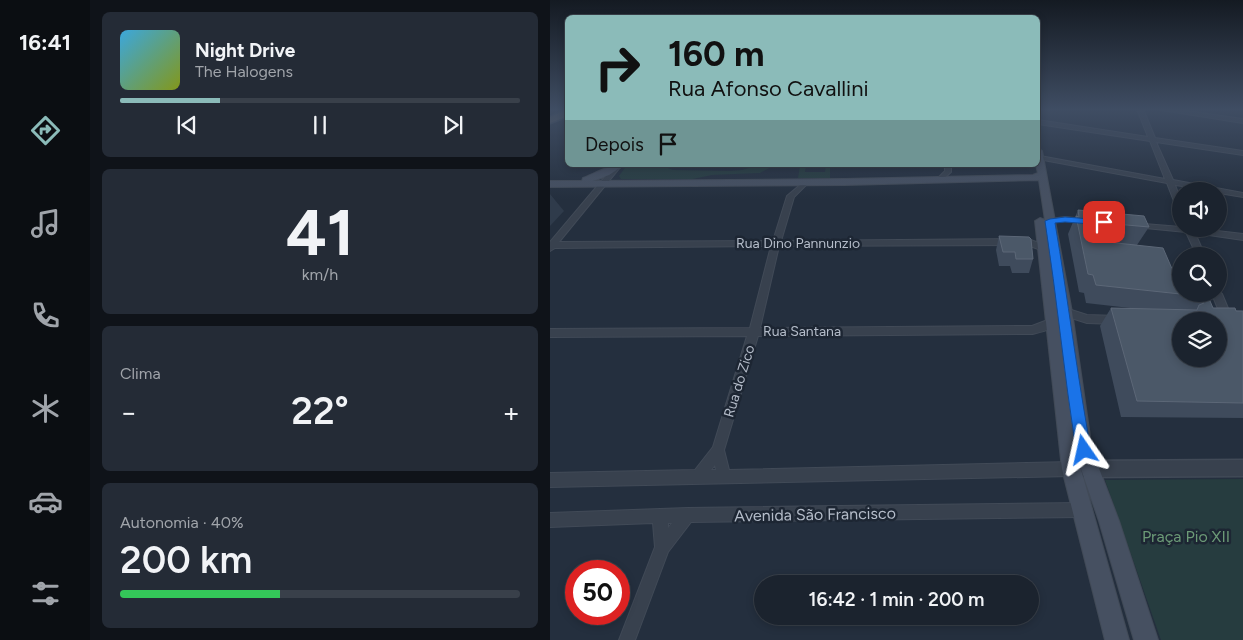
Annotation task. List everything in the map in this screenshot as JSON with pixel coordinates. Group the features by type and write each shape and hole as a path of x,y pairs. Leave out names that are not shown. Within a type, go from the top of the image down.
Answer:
{"main road":[{"path":"571,184 591,179 616,167"},
{"path":"550,184 939,180 1025,167"},
{"path":"1038,167 1050,221 1065,312 1080,435 1146,640"},
{"path":"1038,167 1044,248 1070,469 1117,640"}],"street":[{"path":"1153,139 1243,153"},
{"path":"1153,139 1172,187"},
{"path":"1040,165 1170,182 1243,195"},
{"path":"551,246 617,167"},
{"path":"939,180 948,172 948,167"},
{"path":"782,182 791,196"},
{"name":"Rua do Zico","path":"698,477 718,450 754,331 776,243 791,196 806,182"},
{"path":"1050,221 1065,219 1094,222"},
{"path":"1123,224 1172,228"},
{"path":"1227,235 1243,237"},
{"name":"Rua Dino Pannunzio","path":"551,246 1028,242 1044,248"},
{"path":"1220,302 1229,325"},
{"path":"1065,312 1087,318 1125,320"},
{"name":"Rua Santana","path":"550,333 1032,330 1053,322"},
{"name":"Rua do Zico","path":"718,450 724,476"},
{"path":"550,480 1070,469 1243,468"},
{"name":"Avenida São Francisco","path":"550,520 688,515 1081,510"},
{"path":"628,640 662,547 688,515"},
{"path":"660,516 662,547"}],"green space":[{"path":"626,167 666,167 673,170 729,171 752,167 771,167 760,173 712,175 693,179 621,179 619,176"},
{"path":"800,167 806,167 805,172 825,172 826,167 830,167 830,178 798,178"},
{"name":"Praça Pio XII","path":"1243,479 1243,640 1161,640 1105,480"}],"building":[{"path":"1078,210 1144,216 1149,227 1093,222 1098,241 1163,248 1172,269 1172,293 1096,285 1093,275 1088,274 1076,216 1079,217"},
{"path":"999,236 1029,237 1031,239 1033,259 1016,259 1015,252 1003,252"},
{"path":"1203,302 1210,302 1213,308 1235,308 1236,311 1243,311 1243,403 1137,401 1111,308 1197,310 1199,305 1204,303"}],"route":[{"path":"1084,450 1080,435 1065,312 1050,221 1065,219 1104,222"}]}
